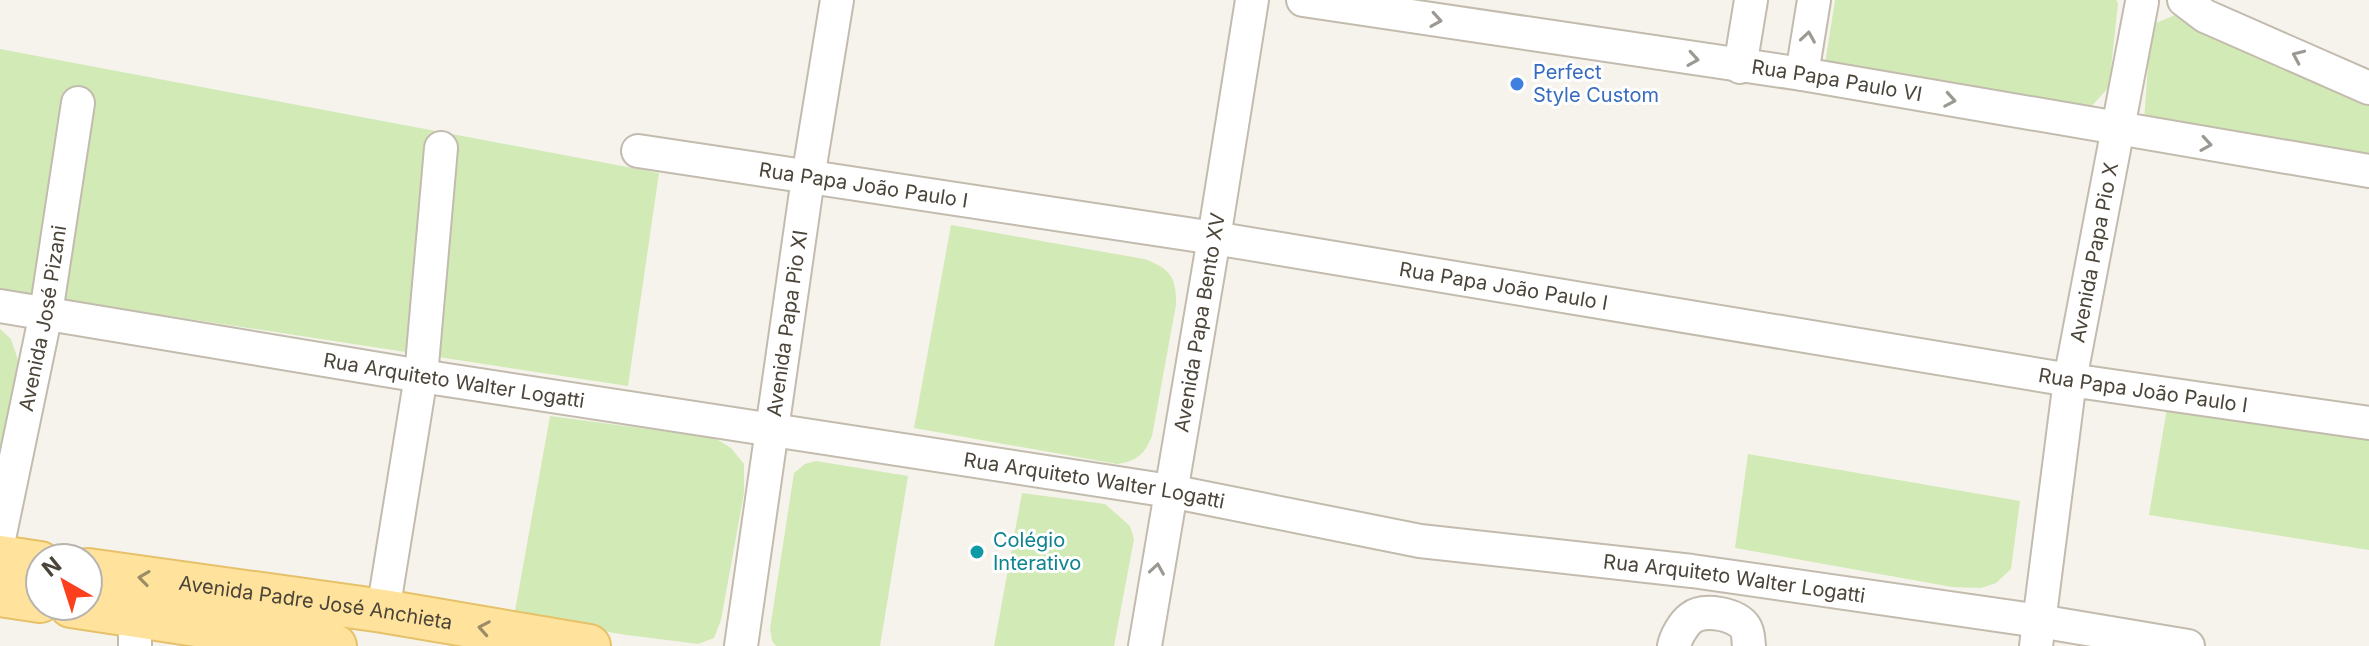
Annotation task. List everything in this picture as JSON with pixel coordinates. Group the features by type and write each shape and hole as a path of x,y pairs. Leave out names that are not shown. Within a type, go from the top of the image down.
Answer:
{"main road":[{"path":"0,557 24,561"},
{"name":"Avenida Padre José Anchieta","path":"104,572 383,611 589,646"},
{"path":"0,595 24,599"},
{"name":"Avenida Padre José Anchieta","path":"104,619 135,631 335,646"}],"street":[{"name":"Avenida Papa Pio XI","path":"741,646 808,178 837,0"},
{"name":"Avenida Papa Bento XV","path":"1145,646 1252,0"},
{"name":"Rua Papa Paulo VI","path":"1303,0 1802,74 2369,171"},
{"path":"1740,67 1751,0"},
{"path":"1802,74 1814,0"},
{"path":"2184,0 2205,16 2369,88"},
{"name":"Avenida Papa Pio X","path":"2038,633 2070,380 2117,130 2147,1"},
{"name":"Avenida José Pizani","path":"0,534 46,313 78,103"},
{"path":"383,611 421,376 441,148"},
{"name":"Rua Papa João Paulo I","path":"638,151 1214,238 2070,380 2369,423"},
{"name":"Rua Arquiteto Walter Logatti","path":"0,306 421,376 1170,491 1420,541 1692,571 2038,633 2188,646"},
{"path":"1674,646 1676,638 1691,619 1701,614 1728,616 1743,624 1749,646"}],"green space":[{"path":"1835,0 2116,0 2109,87 2089,109 1825,64"},
{"path":"2180,13 2369,95 2369,161 2144,121 2151,25"},
{"path":"0,49 659,173 628,386 0,290"},
{"path":"951,225 1144,259 1166,270 1175,288 1176,305 1152,436 1139,456 1117,464 914,428"},
{"path":"0,329 11,339 18,360 0,461"},
{"path":"2167,408 2369,438 2369,550 2149,515"},
{"path":"550,416 715,438 731,448 744,464 744,493 721,620 714,638 698,644 627,635 533,620 515,611"},
{"path":"1748,454 2020,501 2011,569 1996,583 1981,588 1952,587 1735,548"},
{"path":"816,461 908,476 880,646 776,646 772,641 770,629 794,473 805,464"},
{"path":"1022,493 1105,504 1130,526 1134,539 1114,646 994,646"}],"place":[{"name":"Perfect Style Custom","path":"1517,84"},
{"name":"Colégio Interativo","path":"977,552"}]}
